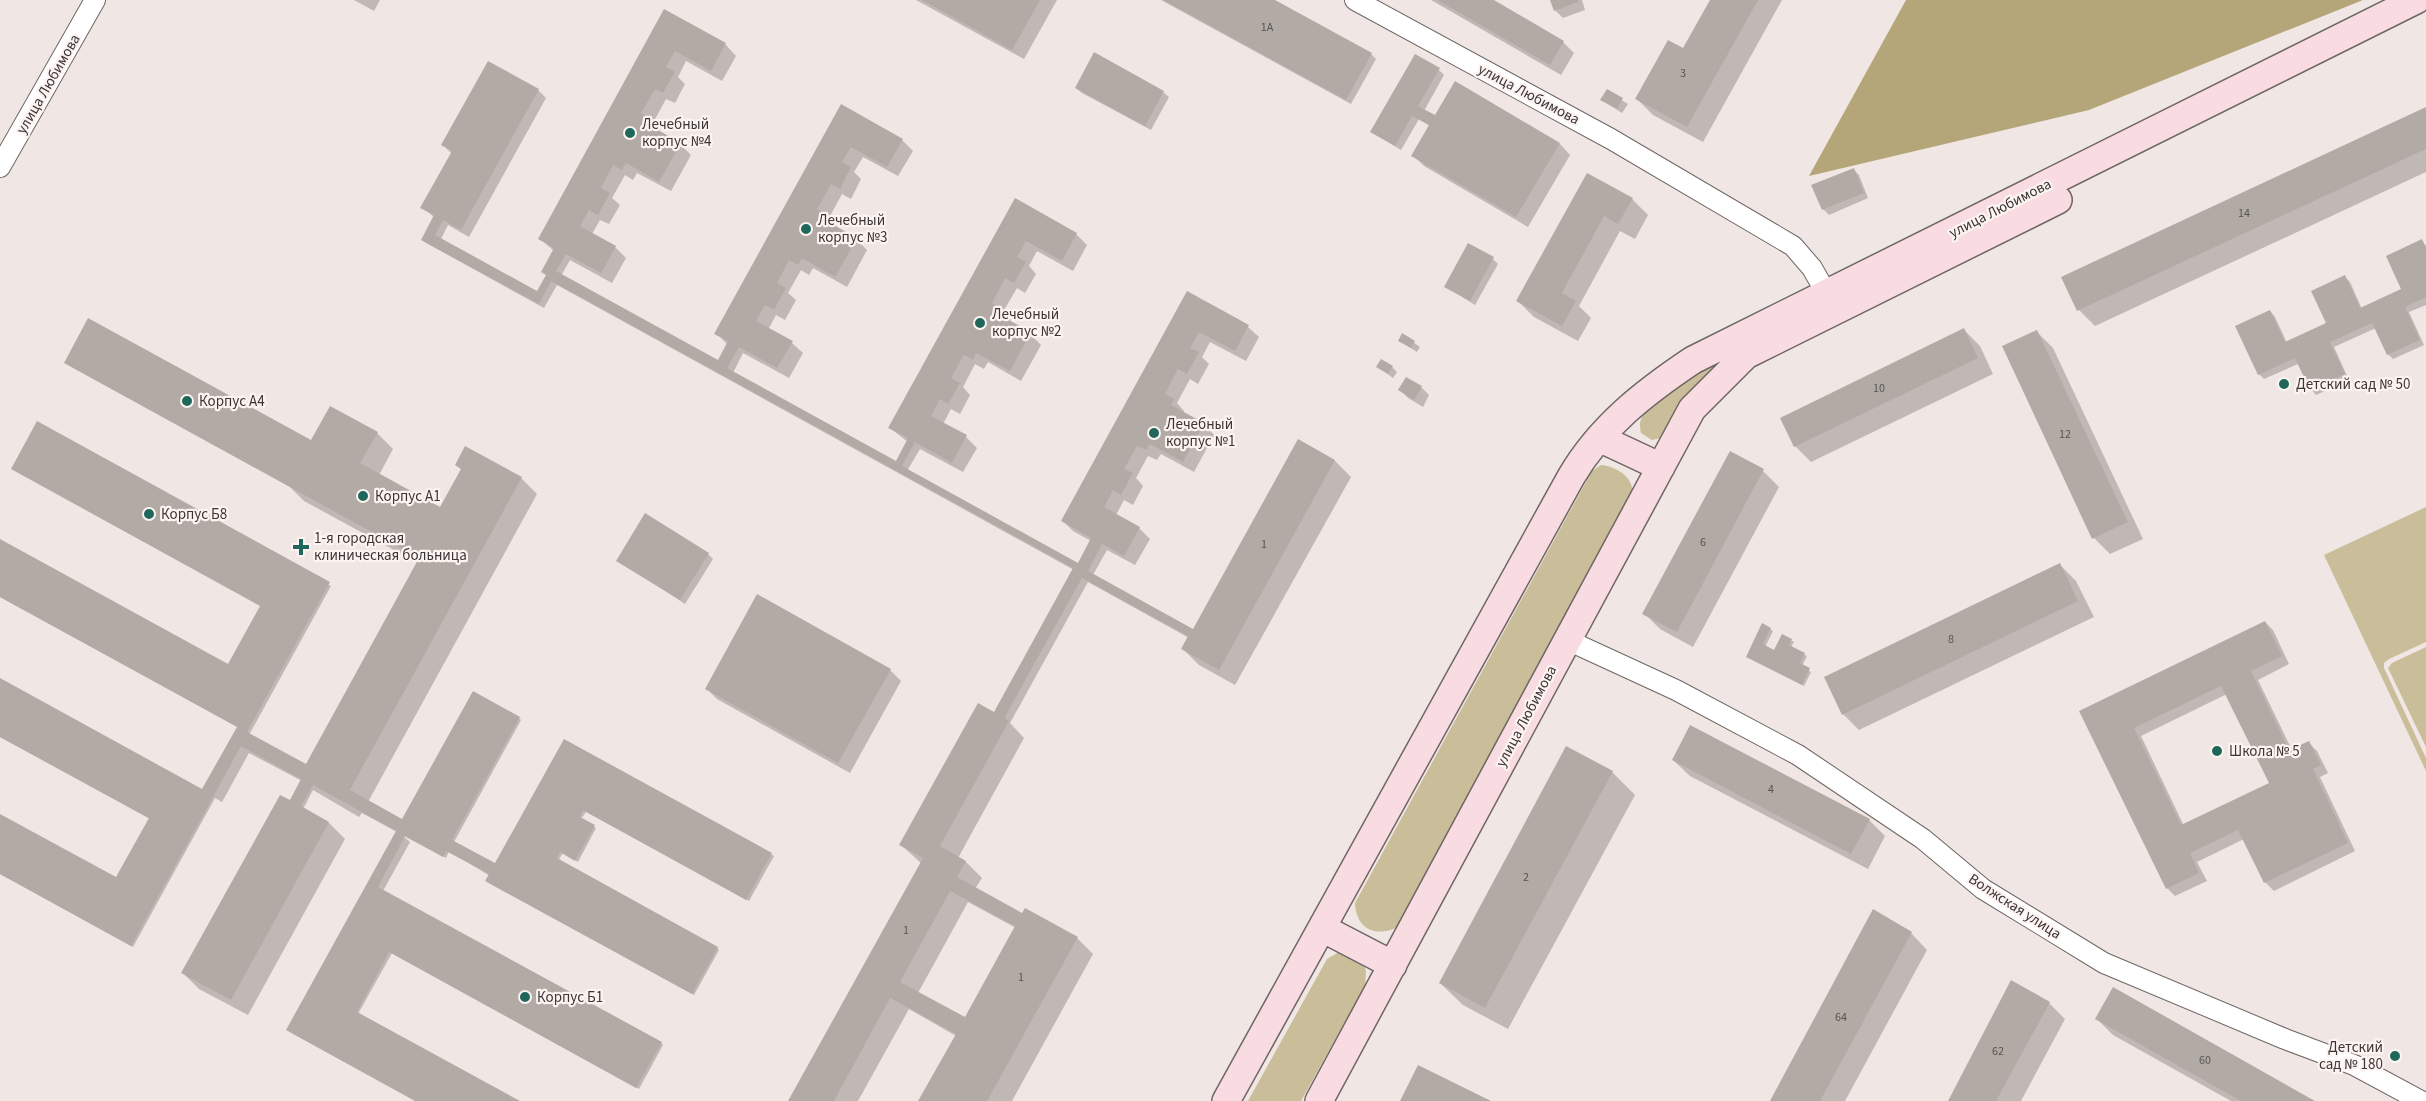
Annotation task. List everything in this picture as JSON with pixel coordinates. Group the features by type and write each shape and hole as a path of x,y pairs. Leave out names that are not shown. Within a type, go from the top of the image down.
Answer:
{"main road":[{"name":"улица Любимова","path":"1319,1101 1692,408 1746,355 1832,303 2416,0"},
{"name":"улица Любимова","path":"1226,1101 1571,477 1599,438 1626,410 1655,385 1693,360 1832,303 2426,14"},
{"path":"1599,438 1661,467"},
{"path":"1322,928 1393,965"}],"street":[{"name":"улица Любимова","path":"0,167 95,0"},
{"name":"улица Любимова","path":"1355,0 1611,139 1793,246 1812,268 1832,303"},
{"name":"Волжская улица","path":"1568,638 1576,644 1676,690 1798,755 1923,839 1983,889 2104,963 2285,1039 2354,1065 2421,1101"}],"shaded area":[{"path":"1906,0 2363,0 2089,110 1809,176"},
{"path":"1725,357 1667,433 1652,440 1641,433 1641,421 1647,409 1657,398 1686,378"},
{"path":"1601,465 1618,470 1623,474 1631,483 1632,494 1398,927 1382,932 1369,929 1359,919 1355,903 1592,471"},
{"path":"2426,507 2426,642 2389,659 2384,663 2384,668 2426,758 2426,771 2324,555"},
{"path":"2426,647 2426,747 2388,668 2392,663"},
{"path":"1339,952 1361,957 1366,971 1365,986 1301,1101 1248,1101 1327,959"}],"building":[{"path":"922,0 1040,0 1012,50"},
{"path":"1163,0 1275,0 1372,53 1346,100"},
{"path":"1437,0 1494,0 1564,41 1550,65"},
{"path":"1550,0 1578,0 1578,2 1554,11"},
{"path":"1710,0 1758,0 1687,127 1635,99 1668,40 1683,48"},
{"path":"664,9 726,43 711,71 675,51 666,67 675,72 663,93 655,89 641,113 650,118 647,124 681,143 659,182 626,163 622,170 613,165 601,188 610,193 598,215 589,210 580,226 616,246 601,273 566,254 556,271 718,360 728,341 714,334 841,104 903,139 887,167 851,147 842,162 851,167 840,189 831,184 817,209 826,213 823,219 857,238 835,277 802,258 798,265 789,260 777,283 786,288 774,310 765,305 756,321 793,341 777,368 739,347 727,368 896,461 908,438 888,428 1015,198 1077,233 1062,261 1026,241 1017,257 1026,262 1014,283 1005,278 992,303 1001,308 997,314 1031,332 1010,371 976,353 973,360 964,355 951,378 960,383 948,404 940,399 931,416 967,435 952,463 915,442 902,466 1078,563 1091,538 1061,521 1187,291 1249,325 1235,351 1199,332 1190,348 1199,352 1187,374 1178,369 1165,394 1174,399 1171,405 1204,423 1183,462 1150,444 1146,450 1137,446 1124,469 1133,473 1121,495 1113,490 1104,507 1140,527 1124,556 1102,544 1088,571 1193,629 1298,439 1335,460 1219,670 1181,649 1188,636 1082,578 1007,713 1005,718 1009,721 940,846 966,861 957,877 1022,913 1025,908 1078,937 987,1101 918,1101 956,1034 890,998 834,1101 788,1101 923,858 899,845 978,703 994,712 1073,568 551,281 539,304 421,240 434,215 420,208 452,151 441,145 488,61 539,89 461,230 443,220 435,235 537,291 546,275 541,272 554,248 538,239","holes":["950,891 1015,926 965,1017 900,982"]},
{"path":"1094,52 1164,91 1145,126 1075,88"},
{"path":"1415,54 1440,68 1418,106 1435,115 1455,81 1560,143 1516,217 1411,156 1429,125 1412,116 1395,146 1370,132"},
{"path":"1607,89 1623,98 1617,109 1600,100"},
{"path":"2426,107 2426,149 2077,311 2061,277"},
{"path":"1854,168 1864,193 1822,210 1811,185"},
{"path":"1587,173 1633,198 1618,224 1604,216 1562,293 1576,301 1562,326 1516,301"},
{"path":"2422,239 2426,248 2426,297 2405,307 2420,340 2387,355 2372,323 2330,342 2345,374 2310,390 2295,358 2258,375 2235,326 2270,310 2285,342 2326,323 2311,291 2345,275 2360,308 2401,289 2386,256"},
{"path":"1468,243 1494,257 1470,301 1444,287"},
{"path":"88,318 311,440 330,406 378,432 360,463 440,507 461,469 455,465 465,446 522,477 350,790 402,819 473,691 520,717 452,840 495,863 564,739 772,853 746,900 583,810 580,817 595,825 575,861 560,852 557,858 718,947 692,994 485,881 489,874 446,851 443,857 405,836 378,887 662,1042 636,1088 389,952 357,1012 520,1101 415,1101 286,1030 396,831 313,785 301,806 329,822 231,1000 181,973 280,795 290,800 301,779 241,746 131,946 0,874 0,814 116,877 149,818 0,737 0,678 202,789 237,727 0,597 0,539 228,664 260,606 11,469 37,421 330,582 247,732 306,764 419,558 64,363"},
{"path":"1964,328 1978,358 1794,447 1780,418"},
{"path":"2037,330 2128,522 2092,539 2002,346"},
{"path":"1402,333 1415,341 1411,348 1398,341"},
{"path":"1381,359 1393,366 1388,374 1376,367"},
{"path":"1406,377 1422,386 1414,400 1398,390"},
{"path":"1730,451 1764,469 1677,632 1642,614"},
{"path":"645,513 709,553 680,600 616,561"},
{"path":"2060,563 2078,601 1842,715 1824,677"},
{"path":"757,594 891,669 838,763 705,689"},
{"path":"2265,621 2282,656 2251,671 2289,750 2309,741 2321,765 2313,769 2348,843 2264,883 2238,830 2190,853 2199,873 2166,889 2079,711","holes":["2221,686 2269,783 2181,825 2134,728"]},
{"path":"1762,623 1771,628 1763,644 1774,650 1782,634 1792,639 1789,645 1805,653 1800,663 1810,668 1802,685 1746,657"},
{"path":"1690,725 1870,819 1851,854 1672,760"},
{"path":"1566,746 1613,771 1485,1008 1439,983"},
{"path":"1873,909 1912,932 1820,1101 1770,1101"},
{"path":"2011,980 2050,1002 1996,1101 1948,1101"},
{"path":"2113,987 2315,1101 2241,1101 2095,1019"},
{"path":"1418,1065 1491,1101 1400,1101"}],"place":[{"name":"Лечебный корпус №4","path":"630,133"},
{"name":"Лечебный корпус №3","path":"806,229"},
{"name":"Лечебный корпус №2","path":"980,323"},
{"name":"Детский сад № 50","path":"2284,384"},
{"name":"Корпус А4","path":"187,401"},
{"name":"Лечебный корпус №1","path":"1154,433"},
{"name":"Корпус А1","path":"363,496"},
{"name":"Корпус Б8","path":"149,514"},
{"name":"1-я городская клиническая больница","path":"301,547"},
{"name":"Школа № 5","path":"2217,751"},
{"name":"Корпус Б1","path":"525,997"},
{"name":"Детский сад № 180","path":"2395,1056"}]}
